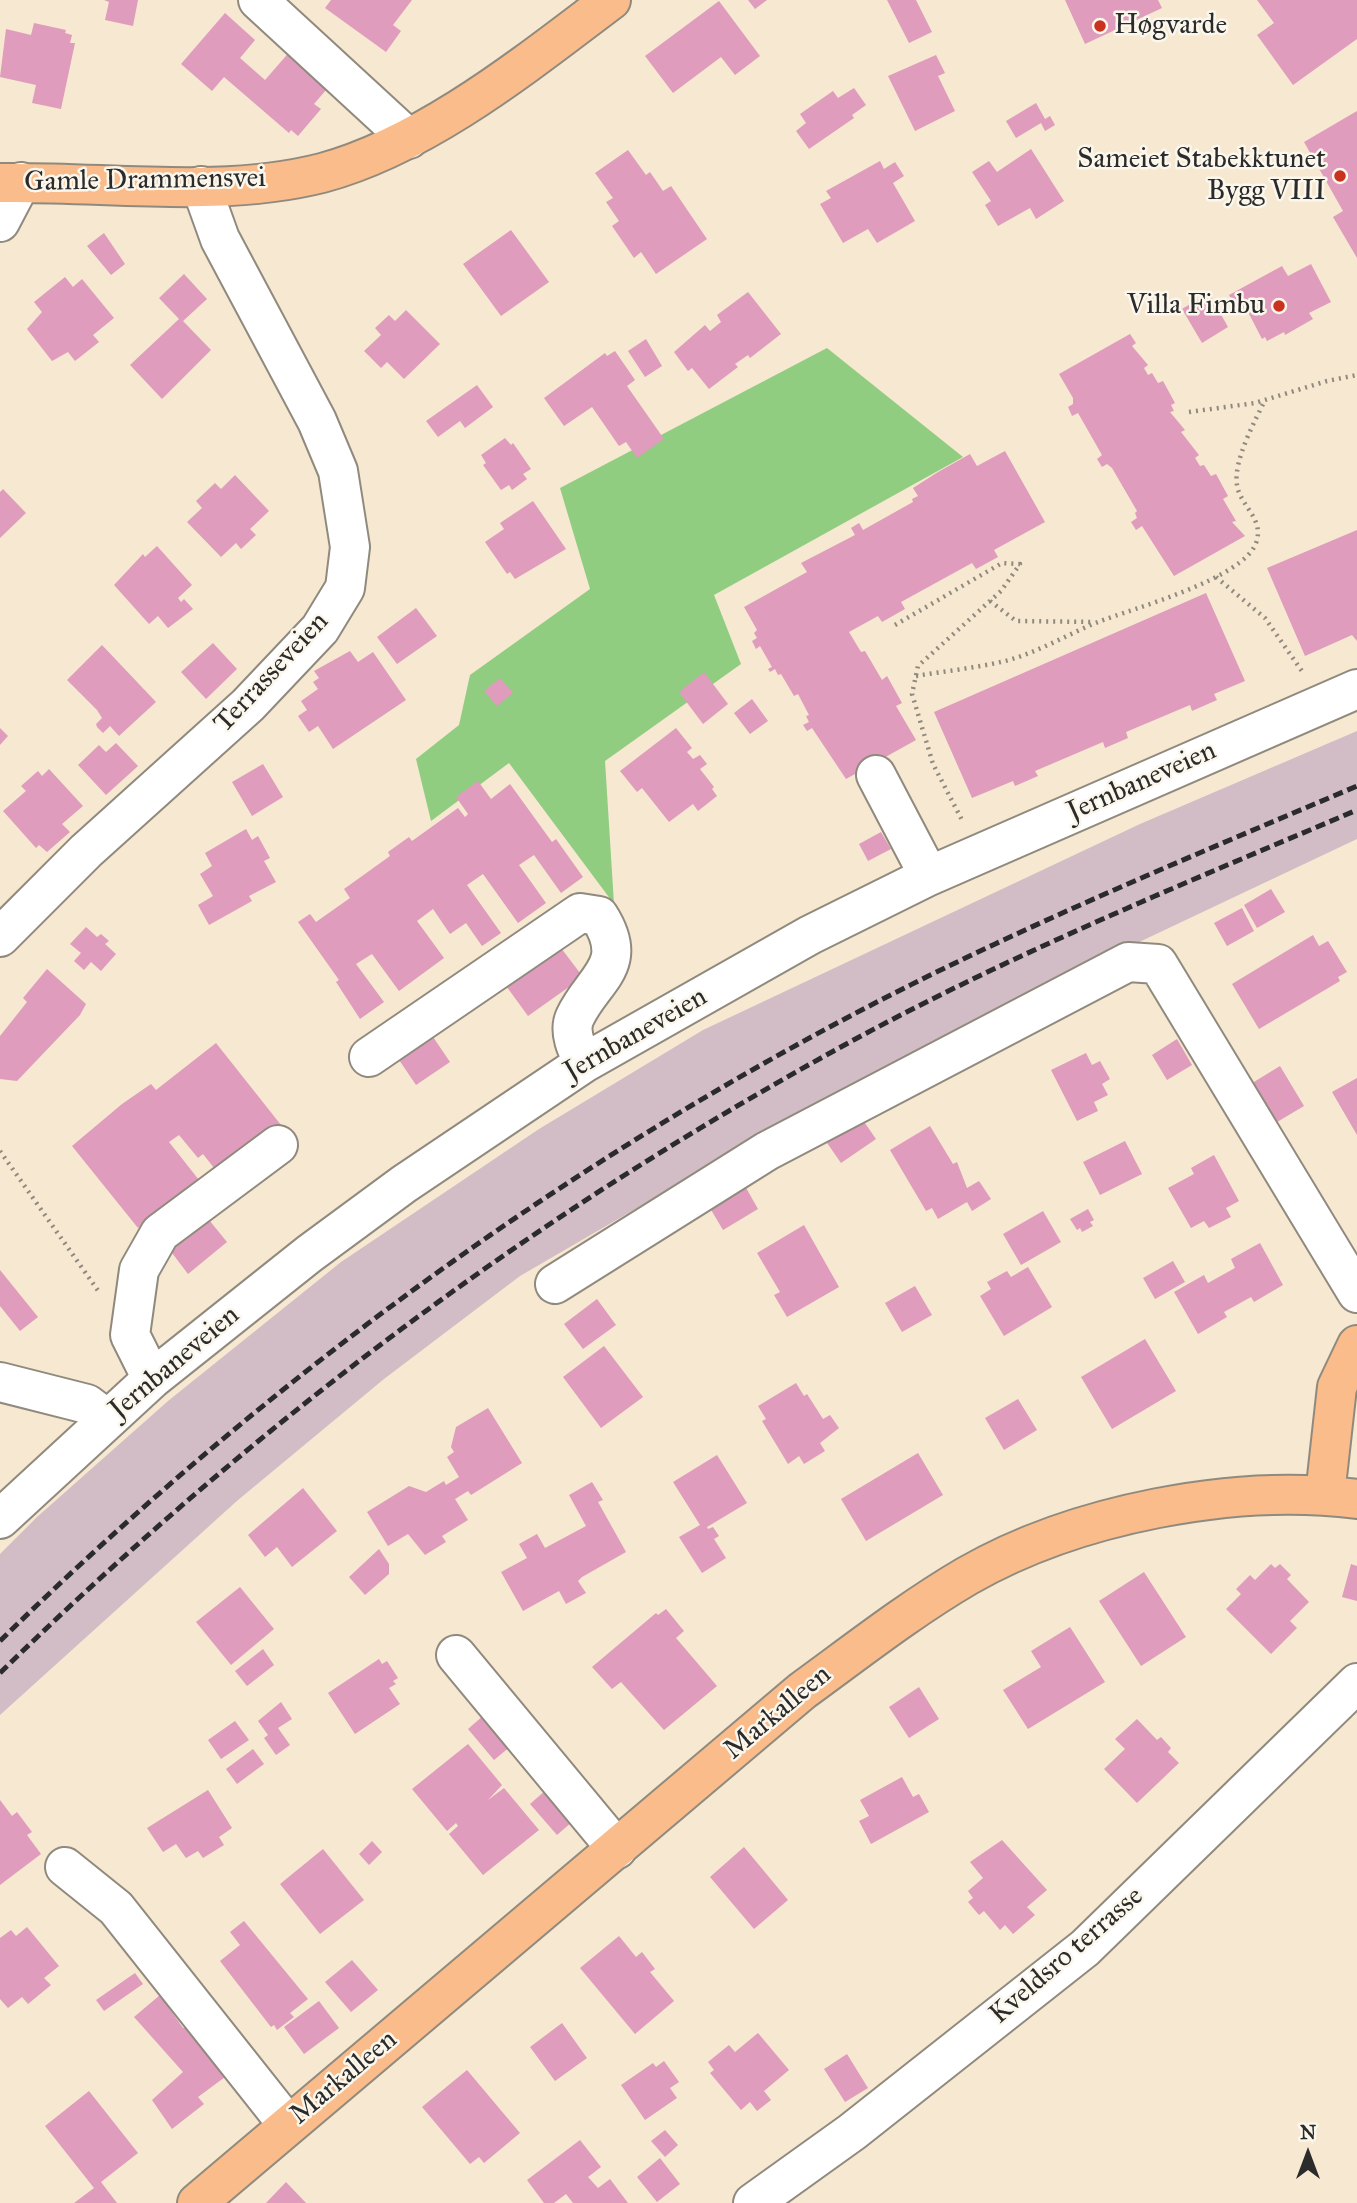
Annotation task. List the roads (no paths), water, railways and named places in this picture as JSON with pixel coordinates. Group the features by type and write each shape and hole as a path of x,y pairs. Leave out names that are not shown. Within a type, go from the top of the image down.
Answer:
{"main road":[{"name":"Gamle Drammensvei","path":"10,183 201,186 270,182 321,173 369,158 409,139 449,115 611,0"},
{"name":"Markalleen","path":"197,2203 802,1691 862,1645 970,1575 1053,1539 1166,1506 1238,1497 1341,1497 1337,1387 1357,1345"}],"street":[{"path":"258,0 409,139"},
{"path":"0,222 10,183"},
{"name":"Terrasseveien","path":"0,937 76,861 248,705 320,629 345,588 350,547 344,495 334,459 317,421 220,239 201,186"},
{"name":"Jernbaneveien","path":"0,1519 152,1380 309,1254 404,1184 584,1063 810,935 929,876 1357,689"},
{"path":"876,775 929,876"},
{"path":"369,1057 580,913 599,916 611,935 607,974 574,1018 574,1045 584,1063"},
{"path":"555,1284 767,1151 1128,962 1158,964 1357,1293"},
{"path":"152,1380 130,1335 139,1270 160,1233 278,1145"},
{"path":"0,1382 87,1404 107,1419"},
{"path":"456,1655 617,1849"},
{"name":"Kveldsro terrasse","path":"753,2203 852,2133 1085,1948 1357,1682"},
{"path":"65,1867 116,1908 288,2125"}],"railway":[{"path":"0,1641 97,1549 196,1461 299,1377 404,1296 624,1147 738,1078 915,982 1103,895 1357,786"},
{"path":"0,1673 200,1490 302,1405 408,1324 516,1247 628,1173 861,1036 983,974 1106,917 1357,810"}],"place":[{"name":"Høgvarde","path":"1100,26"},
{"name":"Sameiet Stabekktunet Bygg VIII","path":"1340,176"},
{"name":"Villa Fimbu","path":"1279,306"}]}
